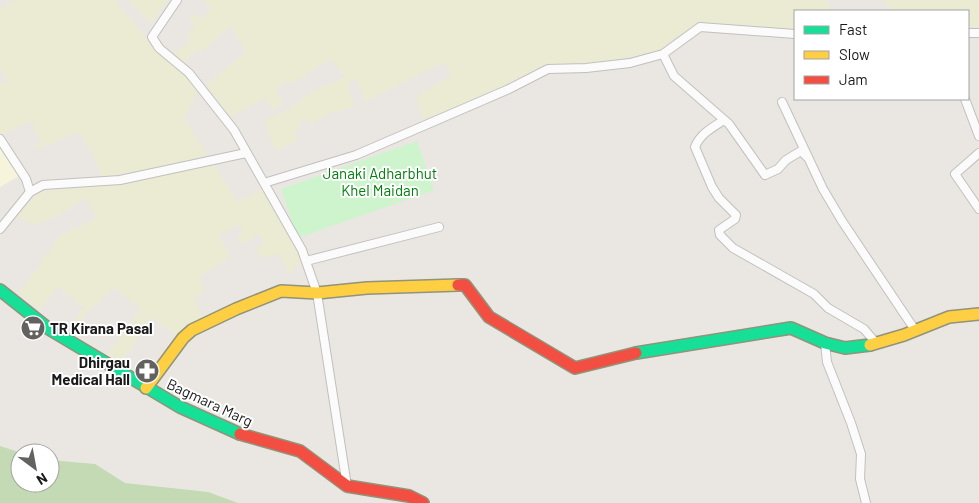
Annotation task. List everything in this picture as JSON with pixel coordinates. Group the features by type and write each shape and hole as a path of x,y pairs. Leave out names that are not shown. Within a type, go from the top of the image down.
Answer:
{"street":[{"path":"177,0 152,37 159,48 188,73 234,130 302,250 316,293 347,486"},
{"path":"264,183 356,155 509,90 548,70 630,63 663,54 700,26 794,34"},
{"path":"663,54 674,76 729,124 765,175 778,169 786,160 801,151 807,157"},
{"path":"965,100 979,136"},
{"path":"782,102 822,189 916,330"},
{"path":"724,120 708,131 698,141 695,148 712,188 736,215 736,219 719,230 720,235 733,248 814,294 828,308 864,328 876,343"},
{"path":"0,139 26,179 30,192"},
{"path":"0,229 30,192 43,185 120,180 246,153"},
{"path":"979,153 955,174 979,209"},
{"path":"306,261 439,227"},
{"path":"146,388 192,330 236,308 281,291 316,293 367,288 465,285 489,317 575,368 650,350 791,328 825,343 845,348 867,346 949,317 979,314"},
{"name":"Bagmara Marg","path":"0,290 49,329 180,407 237,433 300,451 347,486 409,496 423,503"},
{"path":"825,343 826,362 851,423 861,454 860,479 866,503"}],"shaded area":[{"path":"0,144 21,175 0,187"}],"green space":[{"path":"16,0 115,0 156,50 178,67 198,91 184,118 207,155 142,171 102,177 95,159 79,132 41,148 33,147 41,141 33,129 33,120 2,134 0,132 0,85 8,80 0,69 0,9"},
{"path":"129,0 168,0 168,1 151,23"},
{"path":"204,0 826,0 831,10 794,10 794,29 729,26 700,22 657,51 578,65 551,64 515,79 496,91 423,120 416,96 452,76 444,62 365,102 357,78 348,84 354,107 328,114 310,124 307,119 298,123 300,129 294,130 298,140 276,151 264,121 289,109 313,91 345,77 331,60 293,84 290,80 275,89 283,104 273,110 265,98 230,117 206,85 246,52 231,26 201,52 197,50 184,63 174,54 191,40 187,35 196,25 189,18 194,14 202,19 211,10"},
{"path":"883,0 979,0 979,27 969,27 969,10 890,10"},
{"name":"Janaki Adharbhut Khel Maidan","path":"417,141 434,190 298,238 281,189"},
{"path":"214,166 237,201 249,197 262,188 299,251 302,262 288,273 279,254 262,258 256,250 264,242 259,234 243,244 237,237 243,232 239,224 219,236 230,257 200,276 205,291 194,298 204,319 178,336 151,317 119,366 104,358 141,309 114,288 86,314 72,335 67,330 84,308 58,286 40,310 18,292 43,262 40,260 49,252 59,237 97,217 85,198 56,217 33,225 16,216 40,192 92,186"},
{"path":"0,446 10,449 10,493 60,493 60,461 95,464 125,483 208,492 238,503 0,503"}],"traffic: fast":[{"path":"0,290 49,329 180,407 240,434"},
{"path":"636,353 791,328 825,343 845,348 870,345"}],"traffic: slow":[{"path":"146,388 183,338 192,330 236,309 281,291 317,293 367,288 458,285"},
{"path":"870,345 904,335 949,317 979,314"}],"traffic: jam":[{"path":"458,285 465,285 489,317 575,368 636,353"},
{"path":"240,434 300,451 347,486 409,496 423,503"}],"place":[{"name":"TR Kirana Pasal","path":"33,328"},
{"name":"Dhirgau Medical Hall","path":"147,371"}]}
